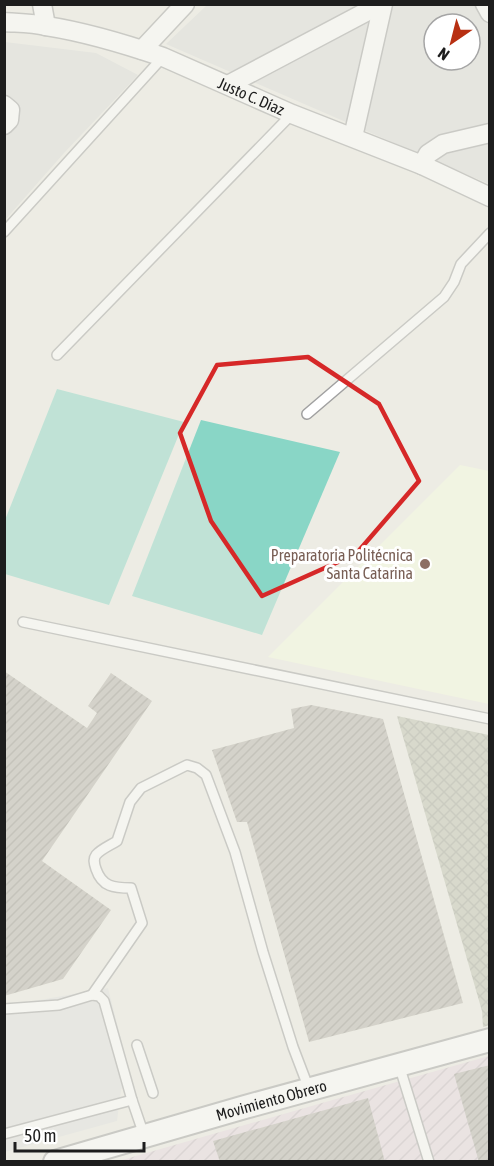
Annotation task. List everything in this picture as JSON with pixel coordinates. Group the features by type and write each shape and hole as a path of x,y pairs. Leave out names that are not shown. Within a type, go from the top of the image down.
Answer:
{"street":[{"path":"42,4 46,26"},
{"path":"142,50 184,4"},
{"path":"228,85 382,4"},
{"path":"353,137 382,4"},
{"path":"485,4 489,13"},
{"name":"Justo C. Díaz","path":"4,22 46,26 100,38 163,57 292,114 422,165 489,197"},
{"path":"4,105 10,110 10,115 4,125"},
{"path":"422,165 428,154 443,144 489,132"},
{"name":"Movimiento Obrero","path":"55,1161 489,1040"}],"lane":[{"path":"4,232 163,57"},
{"path":"57,355 292,114"},
{"path":"307,414 444,297 454,282 461,264 489,233"},
{"path":"23,622 489,719"},
{"path":"92,995 142,923 131,888 117,888 107,884 99,877 94,862 95,857 98,852 117,841 130,802 141,788 187,765 197,768 206,775 235,852 263,952 309,1089"},
{"path":"4,1009 59,1005 92,995 99,996 104,1001 144,1135"},
{"path":"137,1045 153,1093"},
{"path":"399,1065 429,1161"},
{"path":"4,1134 132,1100"}],"highlighted area":[{"path":"308,357 379,404 419,481 356,554 262,596 211,521 180,433 217,365"}],"shaded area":[{"path":"205,5 489,5 489,184 166,44"},
{"path":"5,42 96,53 138,75 64,153 5,220"},
{"path":"57,389 184,422 109,605 5,574 5,520"},
{"path":"201,420 340,452 262,635 132,596"},
{"name":"Preparatoria Politécnica Santa Catarina","path":"460,465 489,471 489,704 268,657"},
{"path":"397,716 489,735 490,1025 483,1027 482,1011"},
{"path":"108,988 130,1074 121,1090 117,1121 5,1152 5,1006"},
{"path":"489,1056 489,1161 115,1162 322,1103"}],"building":[{"path":"4,671 87,728 97,713 88,706 111,673 152,701 42,861 111,910 63,979 4,996"},
{"path":"311,705 383,719 463,1003 309,1042 247,822 237,822 212,750 294,728 291,709"},
{"path":"490,1065 490,1162 479,1162 454,1074"},
{"path":"368,1098 385,1162 220,1162 213,1141"}],"place":[{"name":"Preparatoria Politécnica Santa Catarina","path":"425,564"}]}
